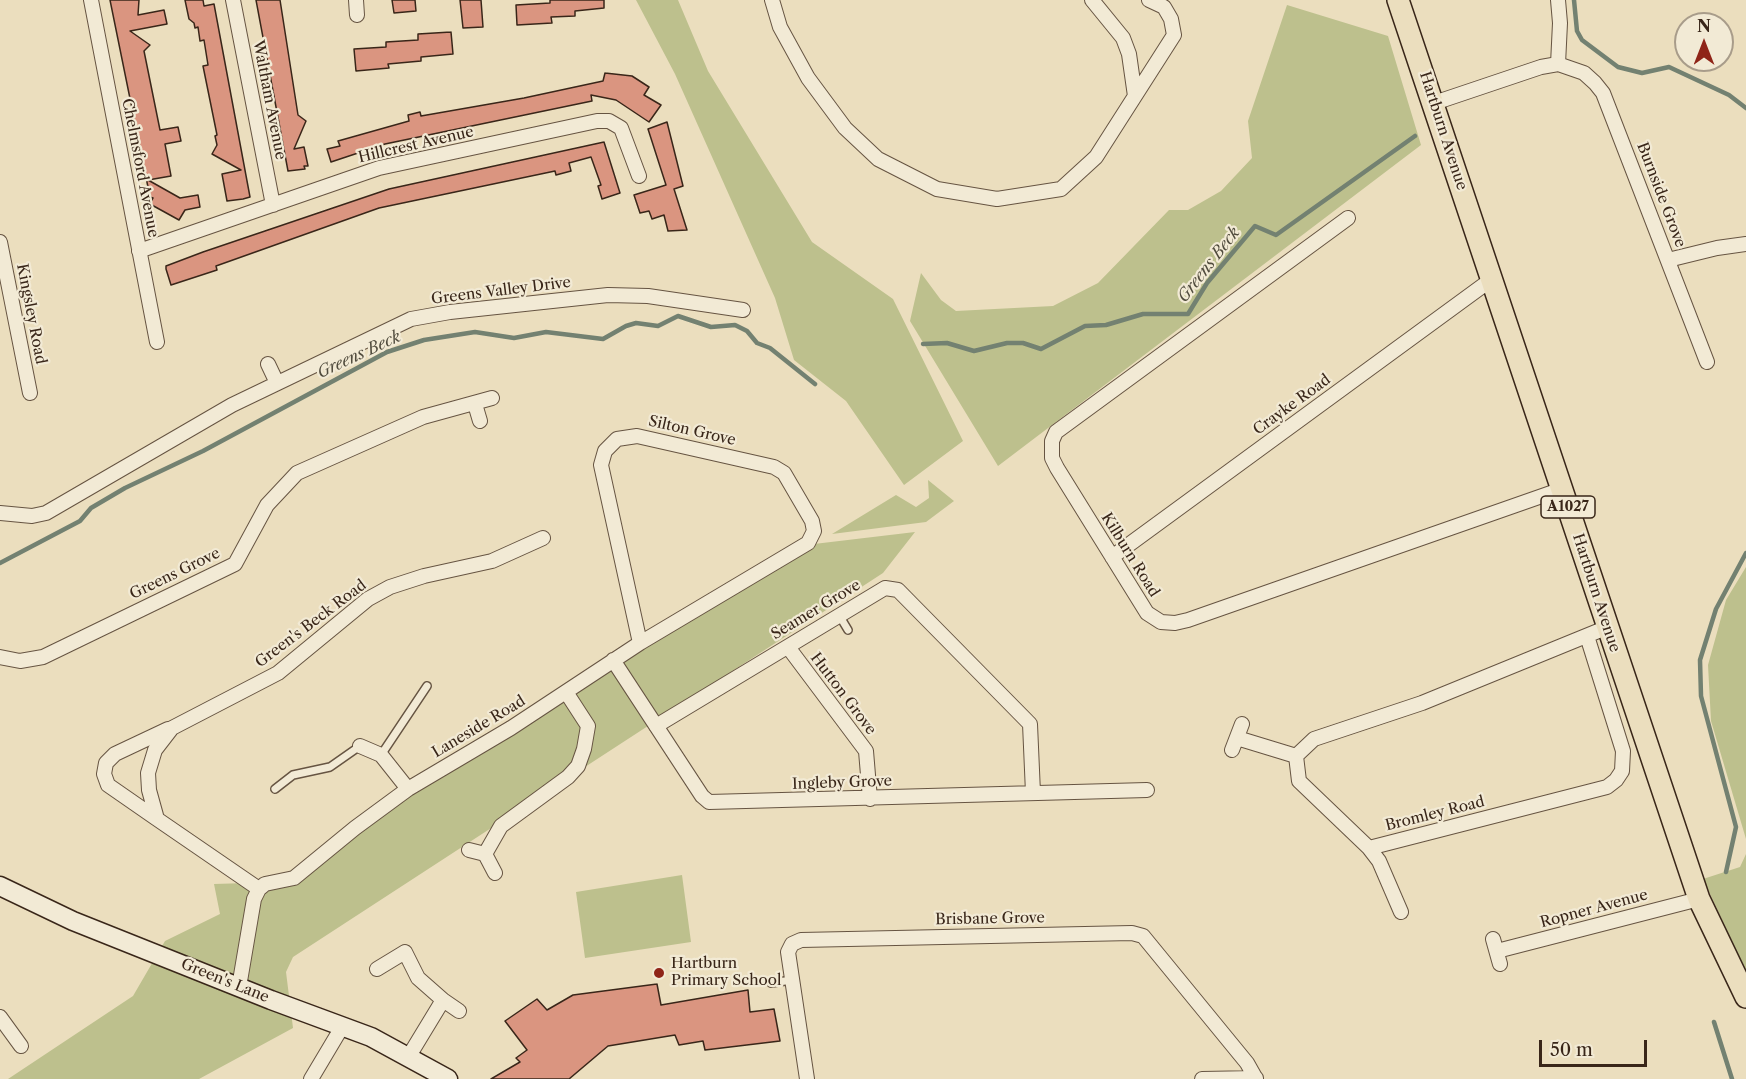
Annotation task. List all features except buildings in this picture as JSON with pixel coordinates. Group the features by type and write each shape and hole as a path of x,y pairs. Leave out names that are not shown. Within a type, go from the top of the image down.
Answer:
{"main road":[{"name":"Hartburn Avenue","path":"1401,4 1699,899 1746,997"}],"street":[{"name":"Chelmsford Avenue","path":"91,0 157,342"},
{"name":"Waltham Avenue","path":"233,0 273,205"},
{"path":"356,0 357,15"},
{"path":"772,0 780,27 808,78 845,128 878,159 937,189 997,199 1061,189 1095,157 1174,35 1171,19 1164,7 1149,0"},
{"path":"1092,0 1123,38 1129,54 1135,96"},
{"path":"1434,103 1541,67 1558,64 1560,23 1558,0"},
{"name":"Burnside Grove","path":"1558,64 1584,73 1603,93 1707,362"},
{"name":"Hillcrest Avenue","path":"139,251 379,168 603,121 614,123 625,133 639,176"},
{"name":"Kilburn Road","path":"1348,218 1333,222 1056,432 1050,448 1052,458 1147,613 1161,622 1175,623 1562,489"},
{"name":"Kingsley Road","path":"0,243 30,393"},
{"path":"1668,260 1717,248 1746,244"},
{"name":"Crayke Road","path":"1112,557 1492,279"},
{"name":"Greens Valley Drive","path":"0,516 32,516 53,509 231,405 411,319 450,312 608,295 648,296 742,310"},
{"path":"268,364 277,383"},
{"name":"Greens Grove","path":"0,657 20,661 43,657 217,566 235,564 267,505 297,472 423,417 492,398"},
{"path":"475,404 480,421"},
{"name":"Silton Grove","path":"640,643 601,465 605,450 617,439 637,436 774,468 784,473 812,520 814,531 808,543"},
{"name":"Green's Beck Road","path":"259,889 108,785 104,774 106,763 115,754 172,728 278,673 314,646 343,618 368,599 390,587 424,576 492,561 543,537"},
{"name":"Laneside Road","path":"259,889 265,884 294,878 355,828 408,789 566,692 640,643 808,543"},
{"name":"Seamer Grove","path":"656,726 885,588 898,590 1030,724 1033,793"},
{"path":"1296,756 1314,739 1422,703 1608,627"},
{"name":"Hartburn Avenue","path":"1587,636 1623,751 1622,771"},
{"name":"Hutton Grove","path":"788,646 866,752 870,798"},
{"name":"Ingleby Grove","path":"613,660 702,796 710,802 1147,790"},
{"path":"485,854 501,826 568,777 578,766 588,726 566,692"},
{"name":"Green's Beck Road","path":"158,819 149,790 148,773 155,750 172,728"},
{"path":"1237,737 1296,756"},
{"path":"360,746 381,755 408,789"},
{"path":"1296,756 1299,781 1369,848 1379,861 1401,912"},
{"name":"Bromley Road","path":"1369,848 1607,787 1622,771"},
{"path":"469,850 485,854 495,873"},
{"name":"Green's Lane","path":"1,888 73,921 371,1037 448,1079"},
{"path":"239,987 254,899 259,889"},
{"name":"Ropner Avenue","path":"1497,952 1699,899"},
{"name":"Brisbane Grove","path":"807,1079 788,952 792,944 801,940 1132,933 1143,936 1246,1063 1256,1079"},
{"path":"377,969 405,952 418,978 459,1011"},
{"path":"409,1056 443,1000"},
{"path":"0,1017 21,1046"},
{"path":"311,1079 342,1027"},
{"path":"1202,1079 1256,1079"}],"lane":[{"path":"839,615 848,630"},
{"path":"381,755 427,686"},
{"path":"275,789 293,775 330,767 360,746"},
{"path":"771,983 792,980"}],"green space":[{"path":"636,0 678,0 708,71 812,242 893,299 963,441 904,485 846,401 794,360 775,298 675,74"},
{"path":"1287,5 1388,36 1421,145 998,466 910,321 921,273 941,300 956,311 1053,306 1098,283 1169,210 1188,210 1221,191 1252,158 1248,121"},
{"path":"928,480 954,501 926,522 832,534 896,495 916,507 929,498"},
{"path":"915,532 883,573 293,957 286,972 293,1028 199,1079 8,1079 133,996 165,941 220,914 214,884 281,882 280,878 412,788 814,544"},
{"path":"1746,567 1746,839 1711,721 1708,665 1726,600"},
{"path":"1746,854 1746,971 1703,879 1740,867"},
{"path":"682,875 691,942 585,958 576,892"}],"waterway":[{"path":"1574,0 1577,31 1582,40 1618,67 1642,73 1669,67 1729,95 1746,108"},
{"name":"Greens Beck","path":"923,344 947,343 974,351 1007,343 1023,343 1041,349 1085,326 1106,325 1143,314 1188,314 1207,283 1255,226 1276,235 1415,136"},
{"name":"Greens Beck","path":"0,563 80,521 91,508 125,488 203,451 387,352 424,340 475,332 514,338 546,332 603,339 626,326 636,323 658,326 678,316 711,327 735,325 747,331 757,343 770,348 815,384"},
{"path":"1726,872 1736,827 1701,696 1700,660 1716,609 1746,553"},
{"path":"1714,1022 1732,1079"}],"place":[{"name":"Hartburn Primary School","path":"659,973"}]}
